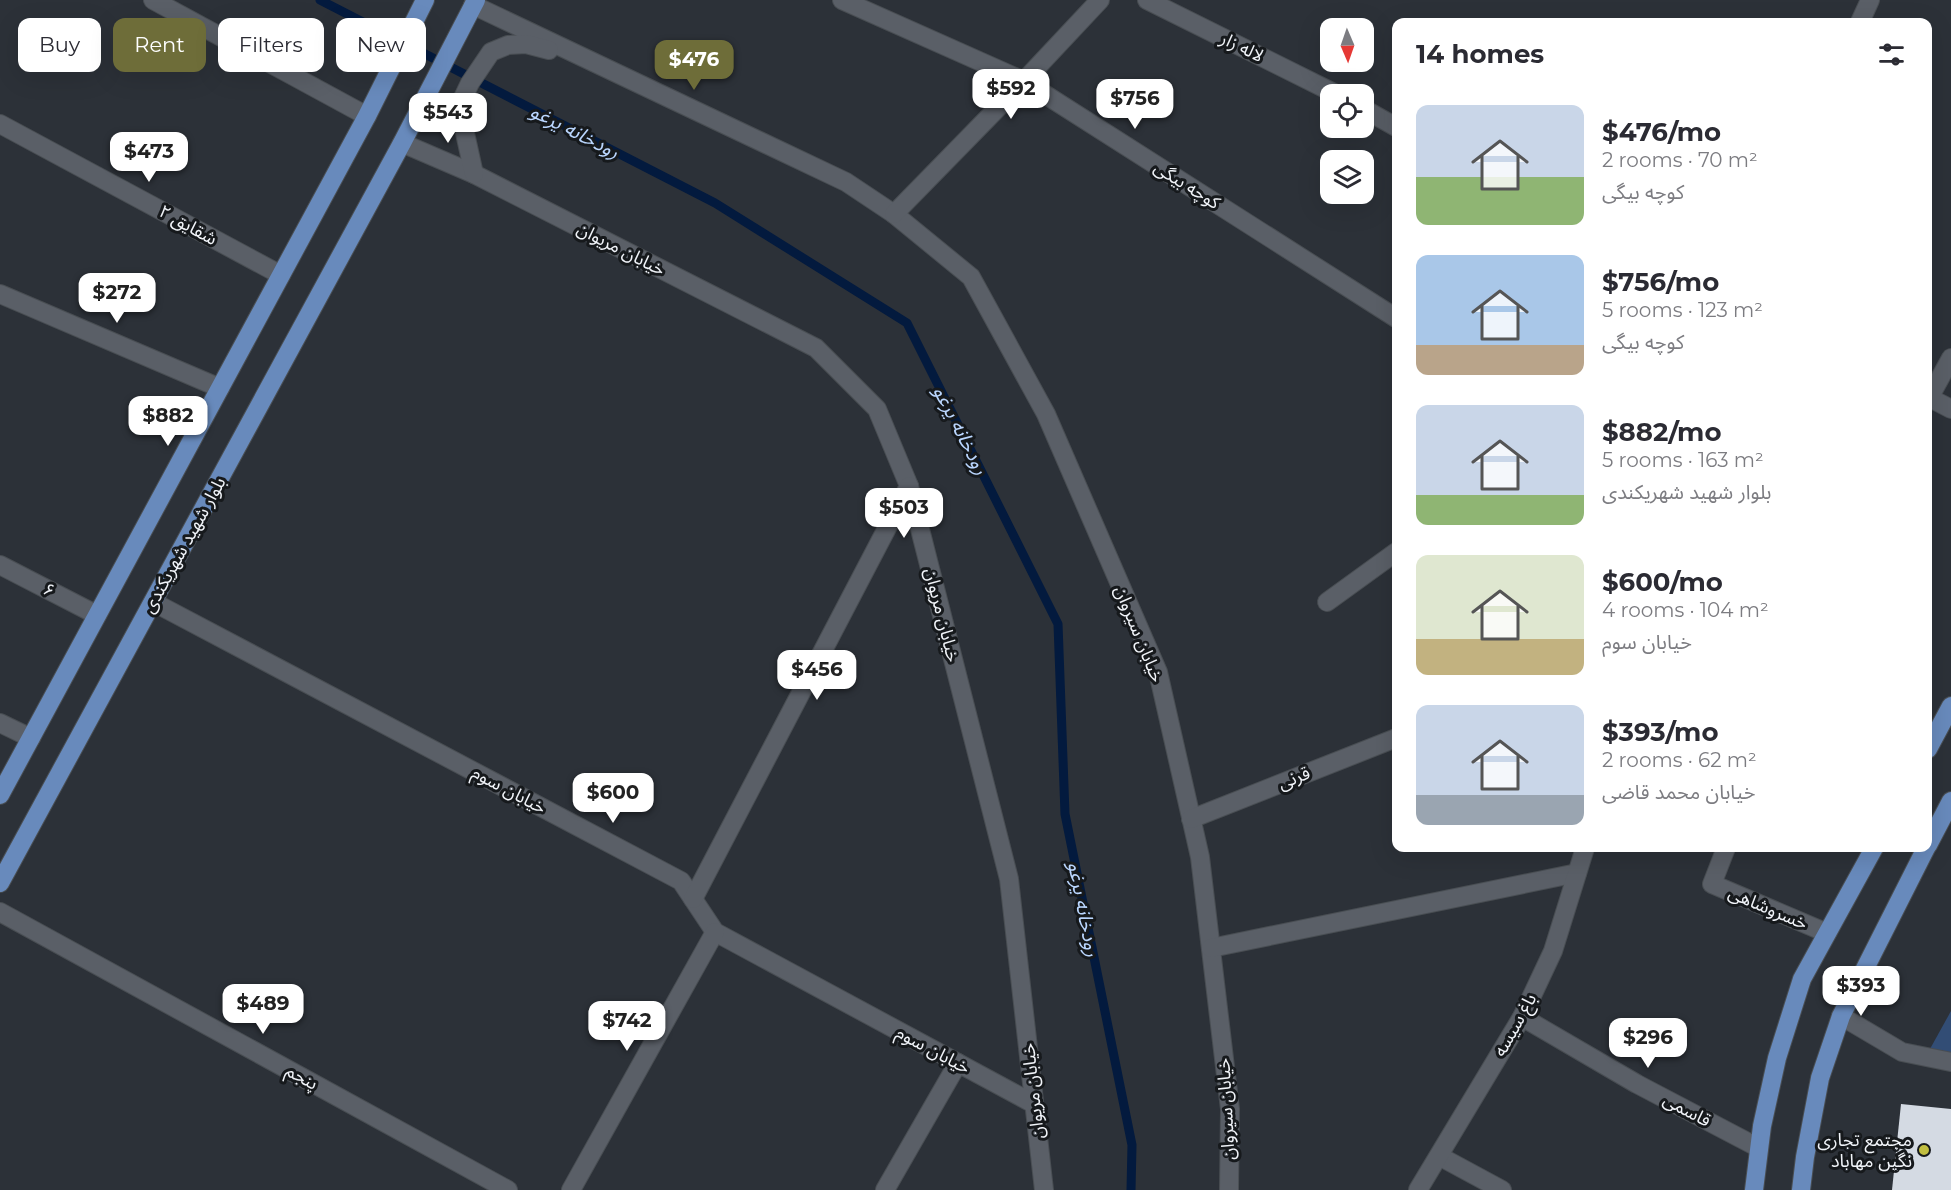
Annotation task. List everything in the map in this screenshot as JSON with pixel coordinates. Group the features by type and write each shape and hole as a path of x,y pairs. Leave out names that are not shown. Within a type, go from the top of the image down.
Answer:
{"main road":[{"name":"بلوار شهید شهریکندی","path":"0,883 402,143 472,2"},
{"path":"0,795 367,116 422,5"},
{"path":"1932,742 1951,706"},
{"path":"1932,837 1951,801"},
{"path":"1754,1190 1762,1126 1780,1047 1802,979 1872,852"},
{"path":"1801,1190 1820,1078 1841,1016 1924,852"}],"street":[{"path":"153,0 367,116"},
{"name":"کوچه بیگی","path":"842,0 1024,81 1392,315"},
{"path":"894,214 1100,0"},
{"name":"لاله زار","path":"1147,0 1320,86"},
{"path":"1862,18 1870,0"},
{"path":"472,2 583,57"},
{"path":"474,174 459,106 470,83 491,52 507,45 526,44 583,57"},
{"name":"خیابان سیروان","path":"583,57 846,182 894,214 971,277 1046,414 1158,672 1200,857 1230,1109 1229,1190"},
{"path":"1374,115 1392,125"},
{"name":"شقایق ۲","path":"0,124 281,275"},
{"name":"خیابان مریوان","path":"402,143 474,174 816,348 878,409 909,486 1009,879 1044,1190"},
{"path":"0,294 220,388"},
{"path":"1932,391 1951,358"},
{"path":"1932,400 1951,409"},
{"path":"693,899 909,486"},
{"path":"1327,602 1392,555"},
{"name":"۶","path":"0,565 97,615"},
{"name":"خیابان سوم","path":"153,602 681,881 715,932 1034,1104"},
{"path":"0,723 31,738"},
{"name":"قرنی","path":"1191,819 1392,740"},
{"name":"باغ سیسه","path":"1418,1190 1522,1017 1553,951 1584,852"},
{"name":"خسروشاهی","path":"1724,852 1712,884 1827,933"},
{"path":"1210,948 1577,873"},
{"name":"پنجم","path":"0,912 508,1190"},
{"path":"571,1190 715,932"},
{"path":"1841,1016 1902,1052 1951,1062"},
{"name":"قاسمی","path":"1522,1017 1637,1084 1759,1148"},
{"path":"885,1190 958,1063"},
{"path":"1438,1156 1502,1190"}],"shaded area":[{"path":"1951,1011 1951,1061 1925,1058"}],"building":[{"name":"مجتمع تجاری نگین مهاباد","path":"1901,1104 1951,1109 1951,1190 1892,1190"}],"waterway":[{"name":"رودخانه یرغو","path":"320,0 715,203 907,323 1058,624 1065,814 1132,1145 1131,1190"}],"place":[{"name":"مجتمع تجاری نگین مهاباد","path":"1924,1150"}]}
